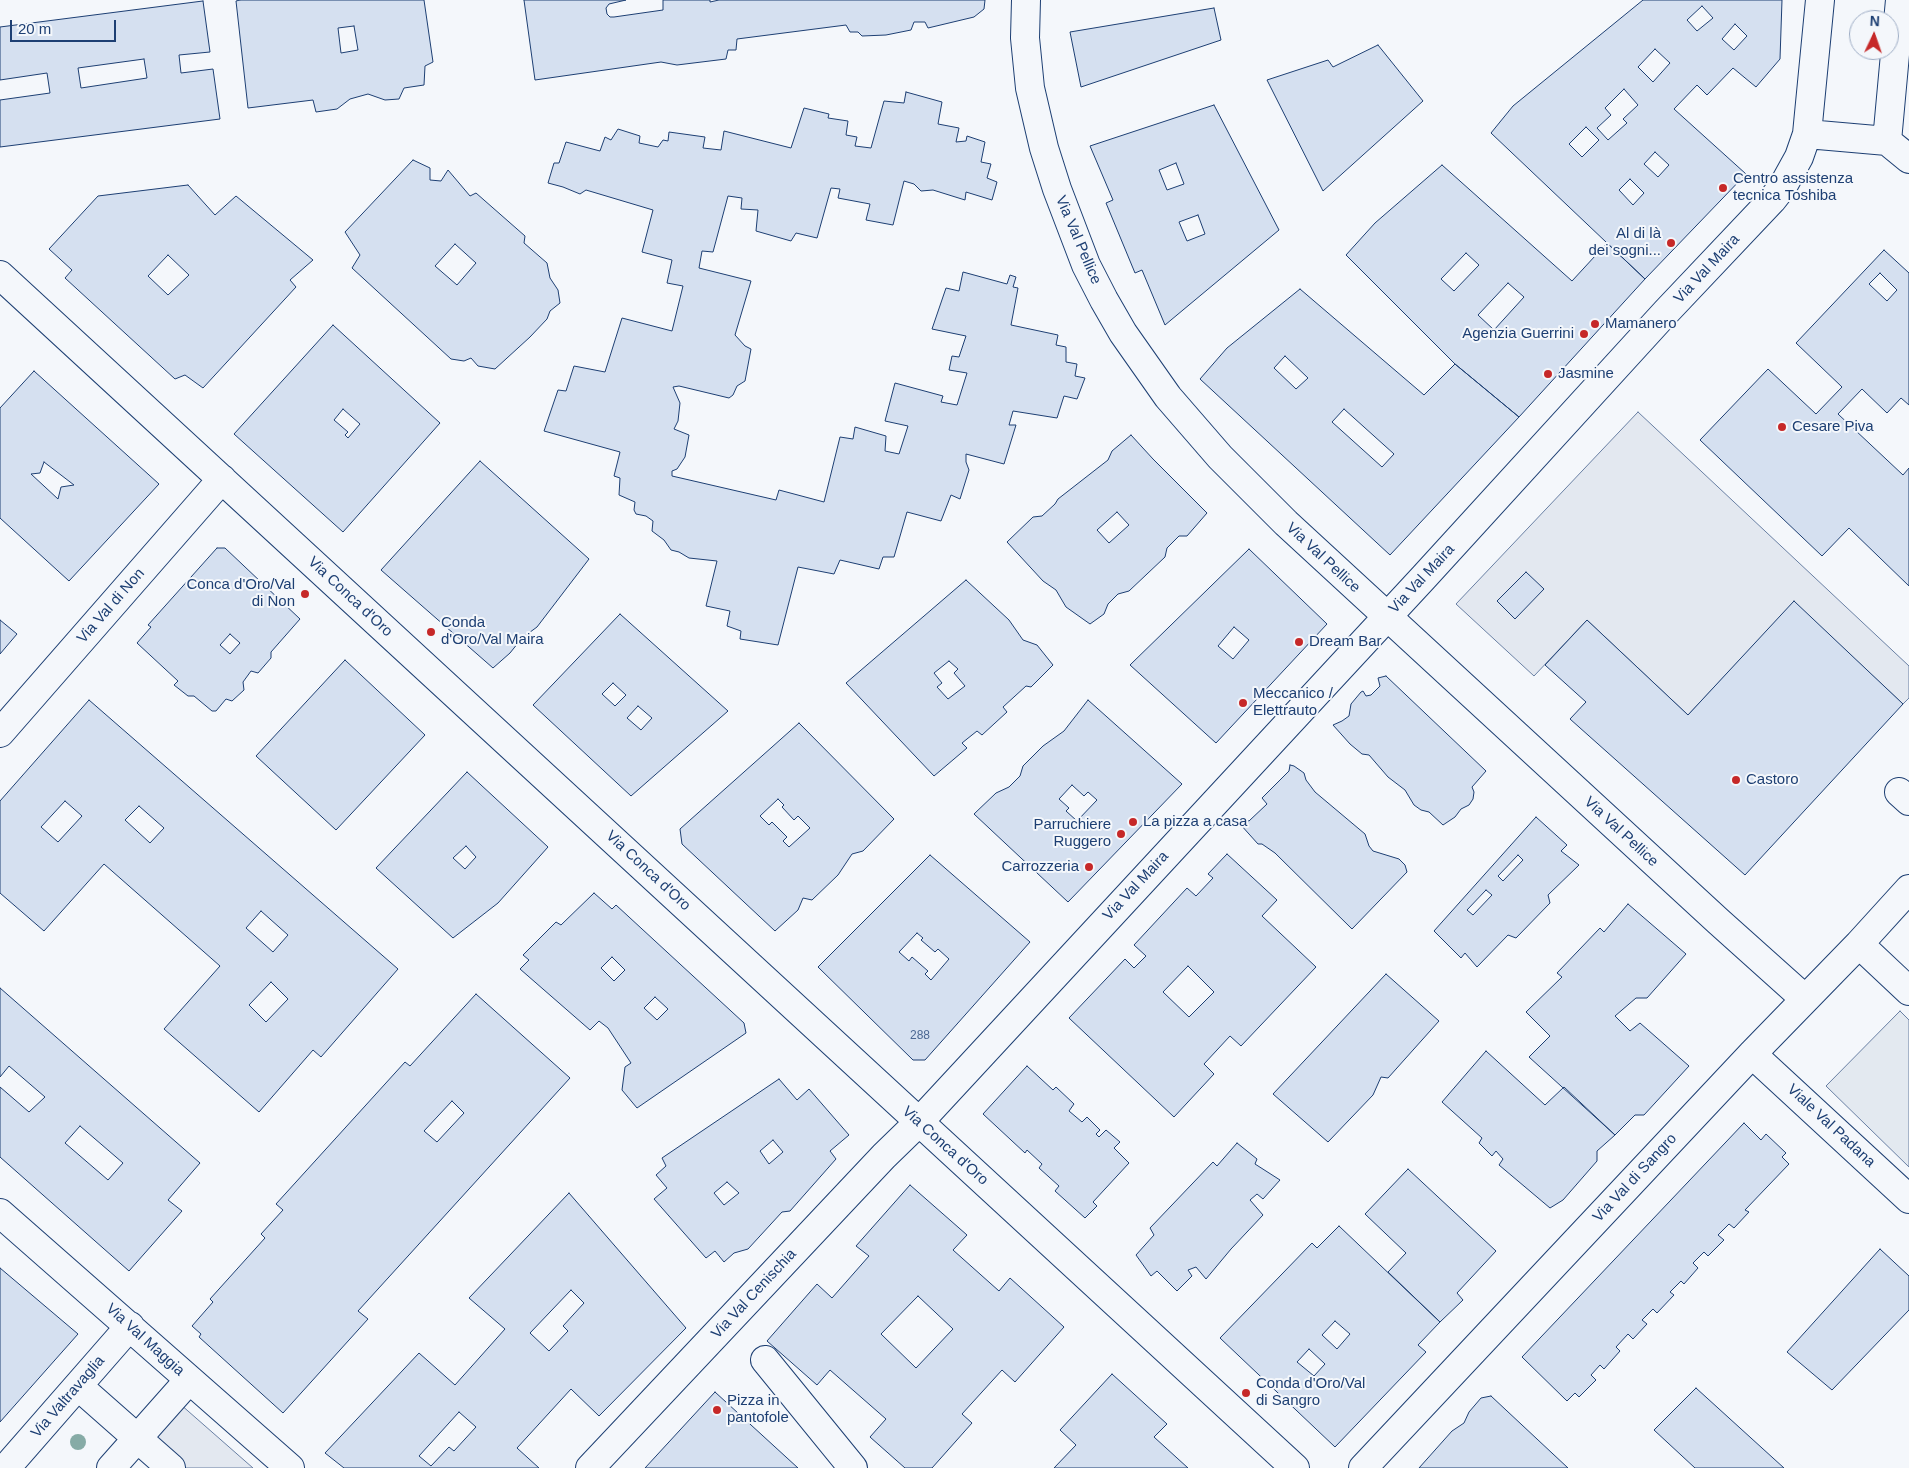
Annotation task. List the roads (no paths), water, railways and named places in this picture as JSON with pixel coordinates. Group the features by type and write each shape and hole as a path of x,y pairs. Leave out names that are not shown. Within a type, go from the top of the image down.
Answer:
{"street":[{"name":"Via Val Pellice","path":"1026,0 1026,38 1030,88 1044,148 1067,217 1086,265 1123,333 1168,397 1220,457 1286,523 1805,999"},
{"name":"Via Val Maira","path":"919,1122 1387,617 1666,312 1772,200 1783,186 1799,157 1806,134 1820,0"},
{"path":"1887,141 1900,0"},
{"path":"1806,134 1887,141 1909,160"},
{"name":"Via Conca d'Oro","path":"0,275 1295,1468"},
{"name":"Via Val di Non","path":"0,733 222,479"},
{"name":"Via Val di Sangro","path":"1362,1468 1752,1054 1860,944 1909,889"},
{"path":"1860,944 1909,991"},
{"name":"Viale Val Padana","path":"1752,1054 1909,1199"},
{"name":"Via Val Cenischia","path":"590,1468 884,1156 919,1122"},
{"name":"Via Val Maggia","path":"0,1213 290,1468"},
{"name":"Via Valtravaglia","path":"6,1468 130,1326"},
{"path":"765,1360 853,1468"},
{"path":"111,1468 189,1380"},
{"path":"78,1386 171,1468"}],"place":[{"name":"Centro assistenza tecnica Toshiba","path":"1723,188"},
{"name":"Al di là dei sogni...","path":"1671,243"},
{"name":"Mamanero","path":"1595,324"},
{"name":"Agenzia Guerrini","path":"1584,334"},
{"name":"Jasmine","path":"1548,374"},
{"name":"Cesare Piva","path":"1782,427"},
{"name":"Conca d'Oro/Val di Non","path":"305,594"},
{"name":"Conda d'Oro/Val Maira","path":"431,632"},
{"name":"Dream Bar","path":"1299,642"},
{"name":"Meccanico / Elettrauto","path":"1243,703"},
{"name":"Castoro","path":"1736,780"},
{"name":"La pizza a casa","path":"1133,822"},
{"name":"Parruchiere Ruggero","path":"1121,834"},
{"name":"Carrozzeria","path":"1089,867"},
{"name":"Conda d'Oro/Val di Sangro","path":"1246,1393"},
{"name":"Pizza in pantofole","path":"717,1410"}]}
